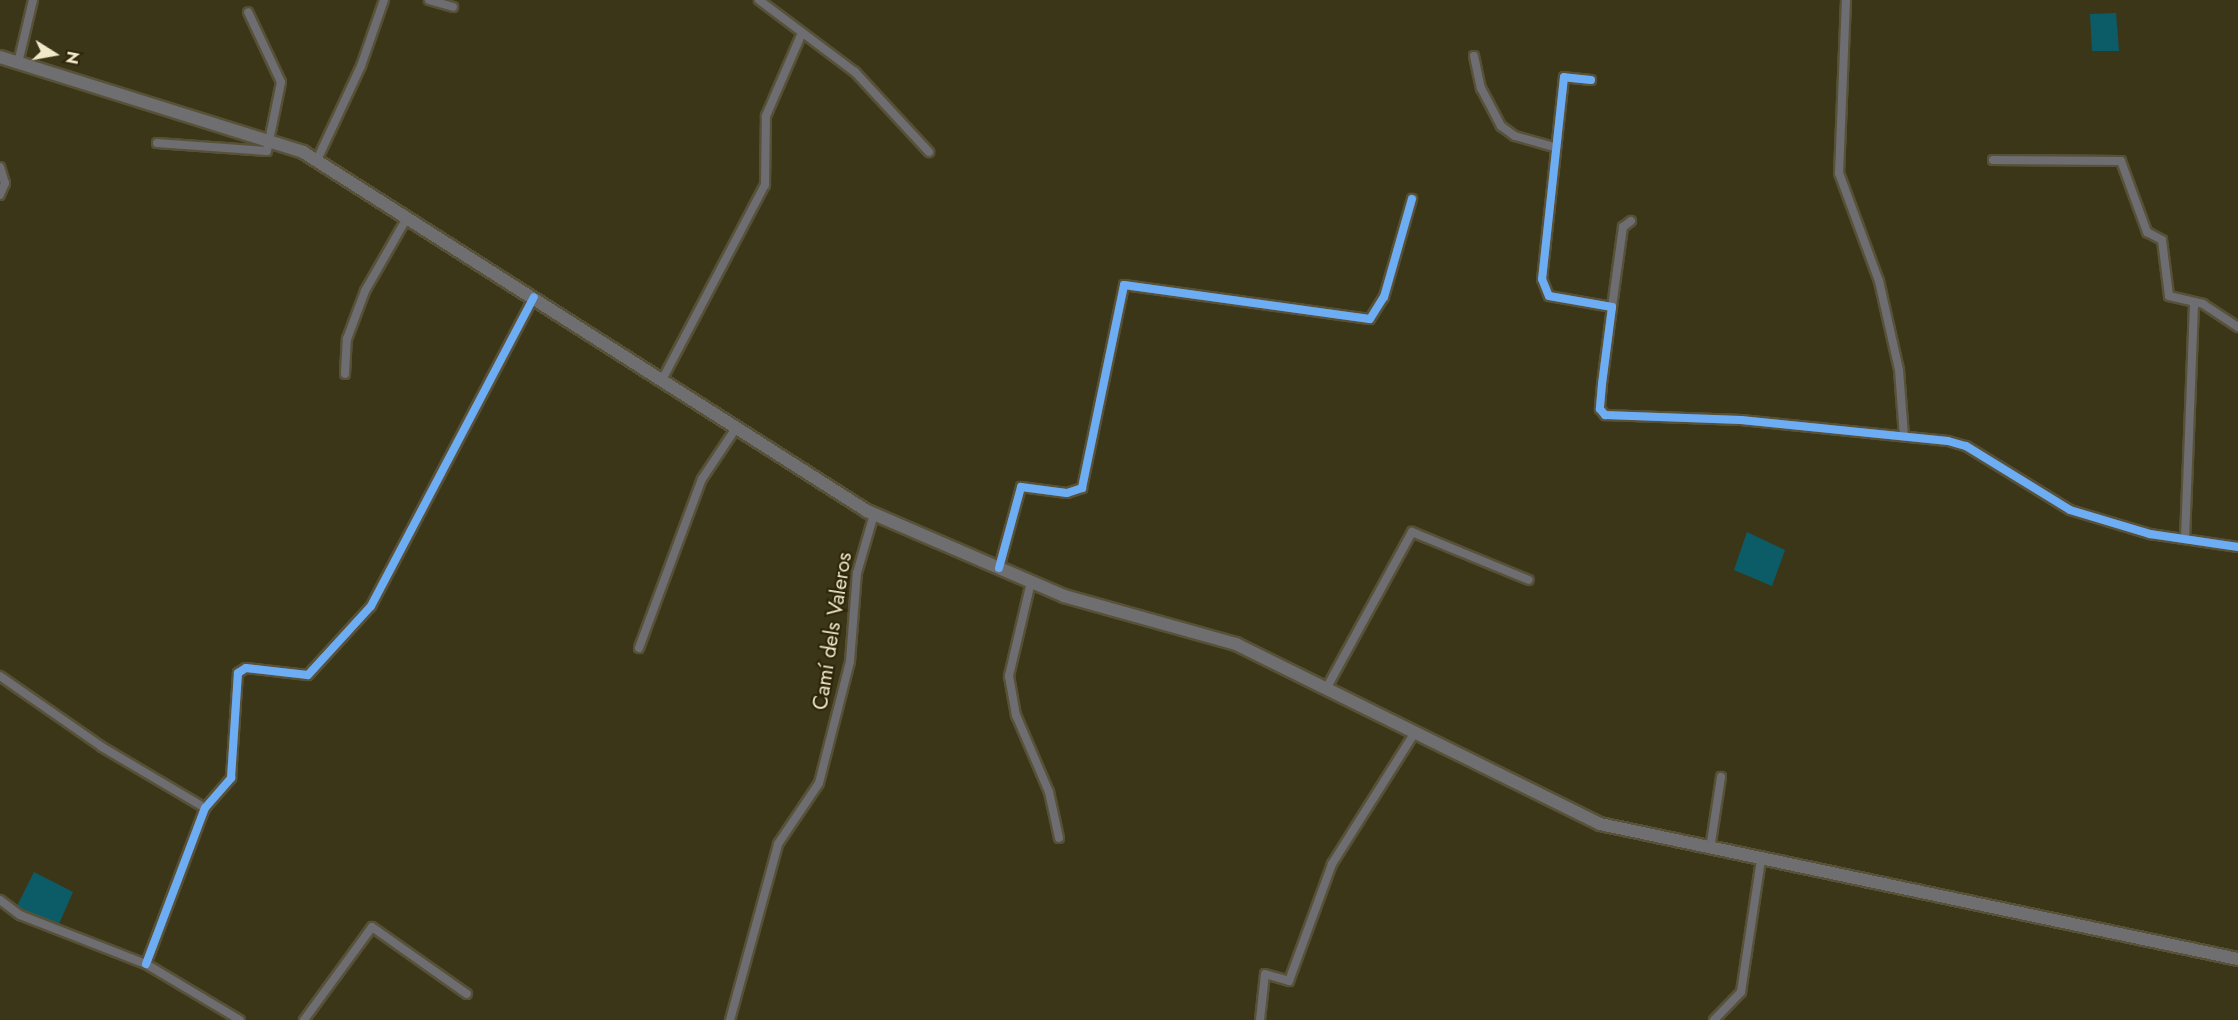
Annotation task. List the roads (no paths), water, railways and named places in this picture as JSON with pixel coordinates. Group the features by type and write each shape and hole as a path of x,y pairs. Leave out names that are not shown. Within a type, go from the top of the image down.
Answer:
{"main road":[{"path":"0,57 272,139 317,160 874,514 1031,582 1096,606 1206,633 1326,689 1600,824 2238,959"}],"street":[{"path":"18,63 33,0"},
{"path":"317,160 361,66 384,0"},
{"path":"429,0 453,7"},
{"path":"759,0 801,34 855,72 929,152"},
{"path":"1846,0 1839,173 1879,281 1899,370 1904,436"},
{"path":"157,143 267,152 272,139 281,82 248,12"},
{"path":"662,380 759,202 765,185 766,116 801,34"},
{"path":"1474,56 1481,88 1501,126 1515,136 1554,147"},
{"path":"1591,80 1564,77 1554,147 1544,293 1612,307"},
{"path":"1993,160 2121,161 2147,232 2162,240 2166,292 2194,302 2238,327"},
{"path":"0,167 5,183 0,195"},
{"path":"999,568 1021,487 1067,493 1082,488 1124,285 1370,319 1384,297 1412,199"},
{"path":"345,374 347,339 365,291 408,216"},
{"path":"1631,221 1623,227 1612,307 1600,409 1605,415 1711,418 1904,436 1966,446 2070,510 2185,539 2238,547"},
{"path":"146,964 204,808 231,778 238,673 246,668 308,675 370,606 534,297"},
{"path":"2185,539 2194,302"},
{"path":"639,648 702,479 736,428"},
{"name":"Camí dels Valeros","path":"730,1020 778,844 819,783 850,661 858,573 874,514"},
{"path":"1326,689 1412,532 1528,580"},
{"path":"1031,582 1009,676 1016,716 1049,792 1059,838"},
{"path":"0,676 102,747 204,808"},
{"path":"1260,1020 1265,974 1289,981 1332,864 1414,734"},
{"path":"1710,849 1721,777"},
{"path":"1714,1020 1741,992 1761,859"},
{"path":"0,900 20,915 146,964 240,1020"},
{"path":"304,1020 372,927 467,994"}],"water":[{"path":"2116,13 2119,51 2092,51 2090,14"},
{"path":"1747,532 1785,550 1772,586 1734,570"},
{"path":"34,872 73,892 58,926 16,908"}]}
